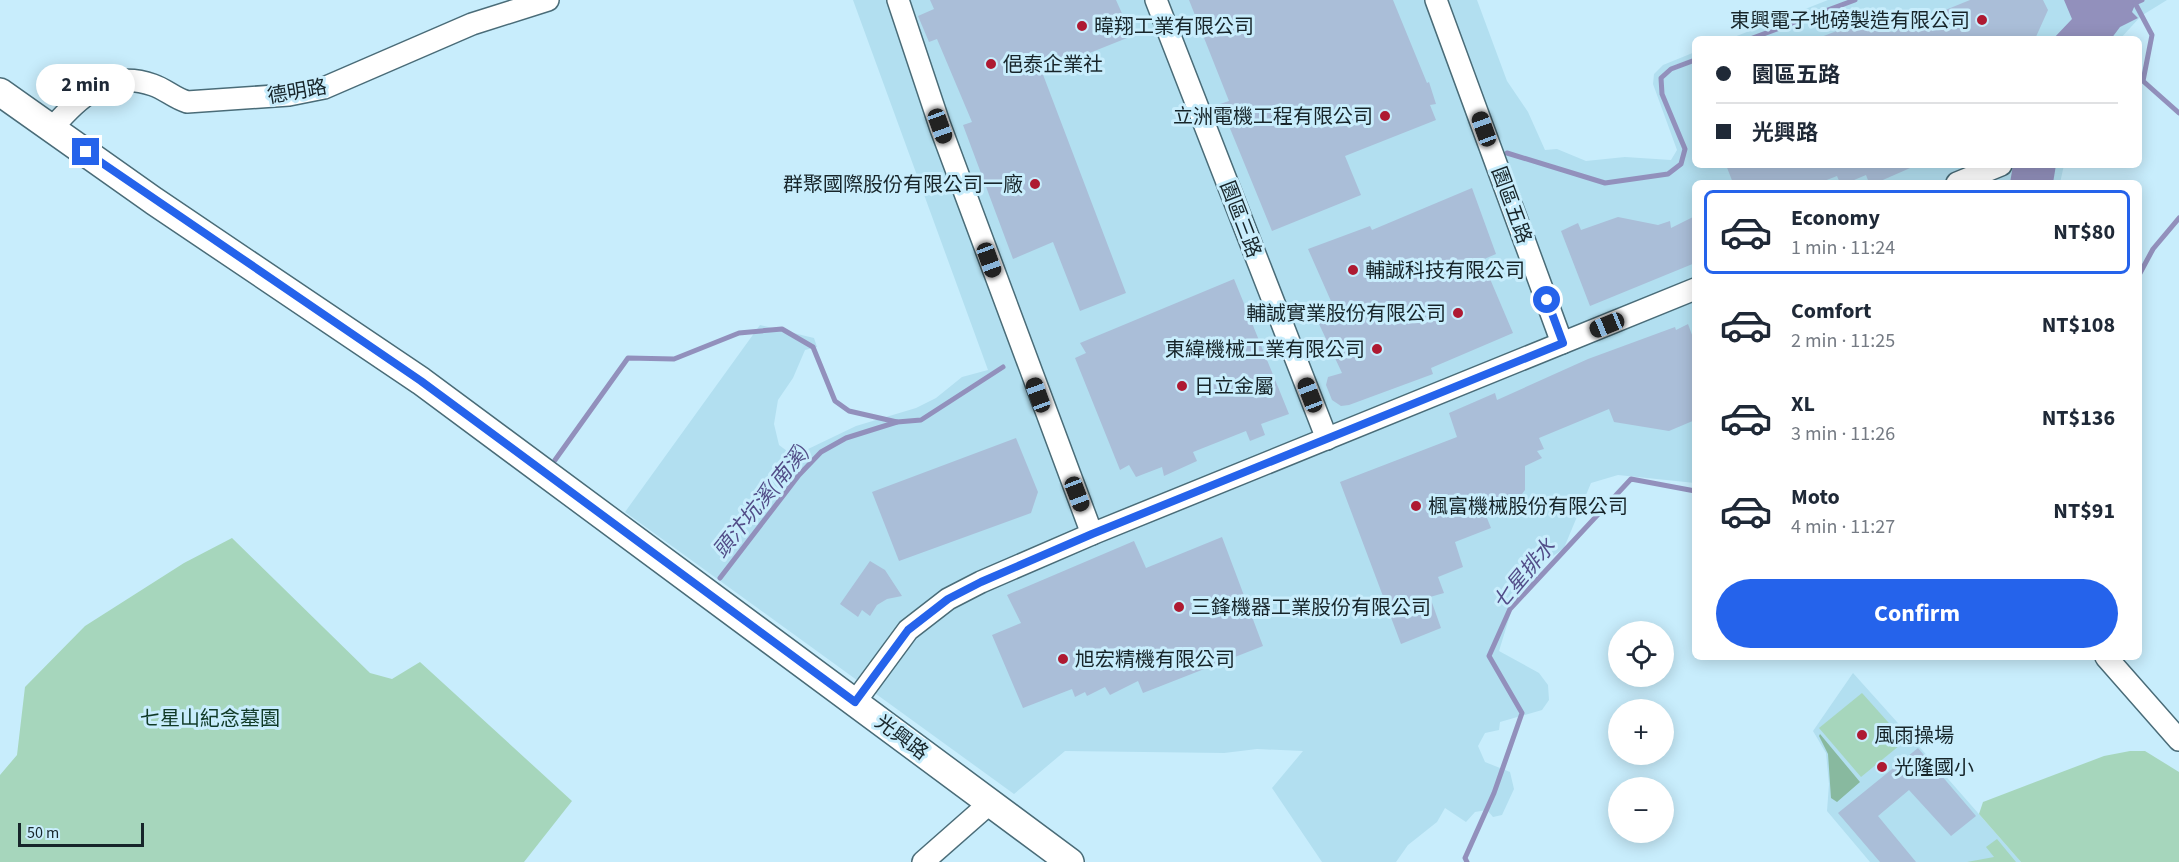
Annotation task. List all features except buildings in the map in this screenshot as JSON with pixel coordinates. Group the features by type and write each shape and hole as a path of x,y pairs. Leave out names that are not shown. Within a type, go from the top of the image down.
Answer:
{"main road":[{"name":"光興路","path":"0,92 154,201 421,381 1070,862"}],"street":[{"name":"德明路","path":"52,128 79,98 121,80 140,81 157,86 175,99 187,102 289,95 335,85 472,24 548,0"},
{"path":"898,0 940,126 1092,534"},
{"name":"園區三路","path":"1156,0 1327,439"},
{"name":"園區五路","path":"1436,0 1563,343"},
{"path":"1964,180 1994,168"},
{"path":"855,702 908,630 925,615 981,582 1092,534 1692,290"},
{"path":"2109,660 2179,740"},
{"path":"923,862 990,803"}],"shaded area":[{"path":"853,0 1477,0 1507,81 1528,112 1545,150 1557,149 1586,161 1625,157 1671,160 1677,150 1653,84 1654,74 1663,65 1692,53 1692,168 2063,168 2061,180 1692,180 1692,483 1618,475 1591,483 1564,548 1541,565 1535,562 1526,563 1499,651 1539,673 1548,685 1549,700 1542,710 1500,722 1499,730 1485,733 1478,746 1485,762 1510,772 1514,789 1502,815 1493,817 1487,810 1475,812 1466,822 1445,808 1437,822 1408,845 1396,862 1322,862 1272,788 1303,751 1257,749 1224,753 1065,751 1014,794 625,512 760,325 814,338 817,347 805,350 793,378 778,400 774,424 779,445 791,454 806,450 856,426 916,408 936,398 962,377 988,370"},
{"path":"1828,0 2167,0 2141,16 2123,36 1737,36"},
{"path":"2064,0 2137,0 2132,12 2138,18 2120,27 2113,36 2056,36 2072,19"},
{"path":"2012,168 2056,168 2054,180 2010,180"},
{"name":"光隆國小","path":"1853,673 2021,862 1870,862 1827,811 1829,784 1826,753 1813,731"}],"green space":[{"name":"七星山紀念墓園","path":"232,538 370,673 392,679 420,662 572,801 524,862 0,862 0,775 17,755 25,687 85,626 184,563"},
{"name":"風雨操場","path":"1862,693 1905,741 1861,777 1819,728"},
{"path":"1820,734 1860,782 1837,802 1831,798 1828,754"},
{"path":"2130,751 2145,751 2179,772 2179,862 2021,862 1979,814 1983,802 2104,756"},
{"path":"1997,839 2016,862 1967,862 1994,857 1986,847"}],"waterway":[{"name":"頭汴坑溪(南溪)","path":"1758,36 1855,0"},
{"name":"頭汴坑溪(南溪)","path":"2142,0 2135,3 2152,35 2143,81 2179,113"},
{"name":"頭汴坑溪(南溪)","path":"1507,153 1605,183 1668,174 1681,164 1685,149 1662,94 1661,78 1671,69 1692,61"},
{"name":"七星排水","path":"2142,269 2153,249 2179,218"},
{"name":"頭汴坑溪(南溪)","path":"555,460 628,358 674,359 739,333 782,329 813,347 835,401 849,411 897,422"},
{"name":"頭汴坑溪(南溪)","path":"720,578 799,475 821,452 846,438 897,422 921,420 1003,367"},
{"name":"七星排水","path":"1467,862 1465,858 1494,793 1522,713 1489,656 1510,609 1631,479 1692,490"}],"place":[{"name":"東興電子地磅製造有限公司","path":"1982,20"},
{"name":"暐翔工業有限公司","path":"1082,26"},
{"name":"俋泰企業社","path":"991,64"},
{"name":"立洲電機工程有限公司","path":"1385,116"},
{"name":"群聚國際股份有限公司一廠","path":"1035,184"},
{"name":"輔誠科技有限公司","path":"1353,270"},
{"name":"輔誠實業股份有限公司","path":"1458,313"},
{"name":"東緯機械工業有限公司","path":"1377,349"},
{"name":"日立金屬","path":"1182,386"},
{"name":"楓富機械股份有限公司","path":"1416,506"},
{"name":"三鋒機器工業股份有限公司","path":"1179,607"},
{"name":"旭宏精機有限公司","path":"1063,659"},
{"name":"風雨操場","path":"1862,735"},
{"name":"光隆國小","path":"1882,767"}],"route":[{"path":"86,152 154,201 421,381 855,702 908,630 948,599 981,582 1092,534 1563,343 1547,300"}]}
